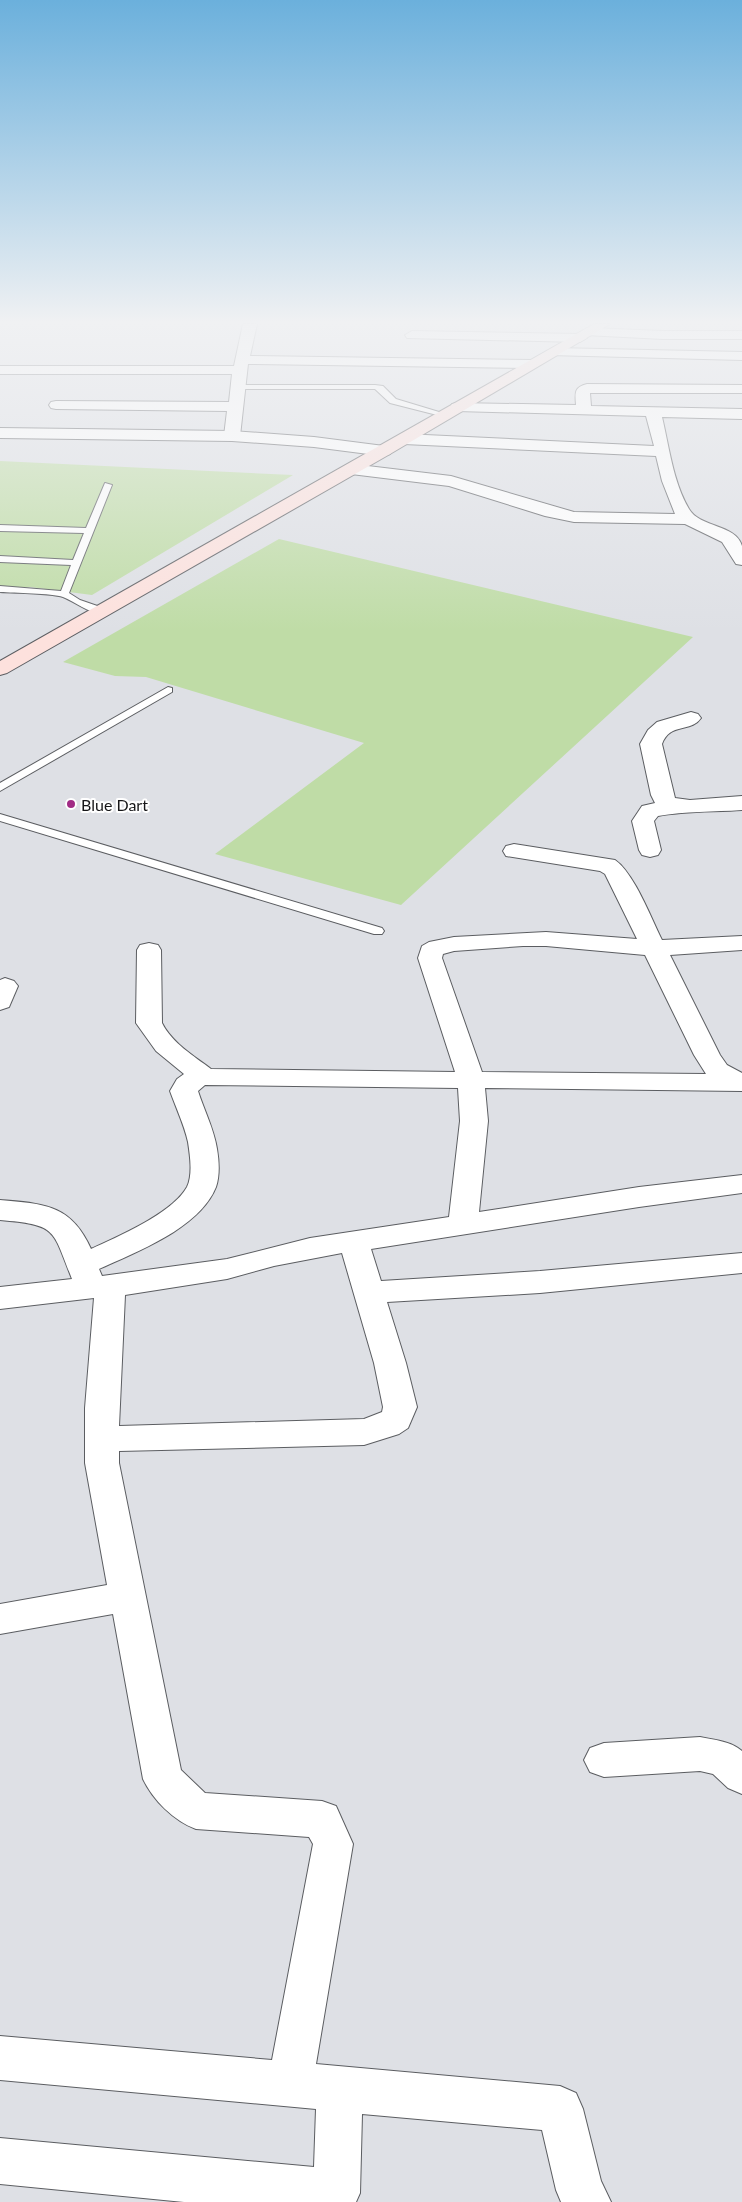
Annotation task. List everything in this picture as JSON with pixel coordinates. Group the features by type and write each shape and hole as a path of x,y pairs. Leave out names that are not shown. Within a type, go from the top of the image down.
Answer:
{"main road":[{"path":"0,669 425,427"}],"street":[{"path":"232,436 233,427"},
{"path":"657,427 673,488 681,510 688,519 729,540 742,560"},
{"path":"0,433 232,436 314,442 384,451"},
{"path":"404,439 663,451"},
{"path":"351,469 451,481 551,512 574,516 688,519"},
{"path":"674,806 666,804 662,795 651,744 655,734 664,726 691,718"},
{"path":"650,850 643,821 650,811 674,806 742,803"},
{"path":"514,851 607,865 614,870 620,878 707,1055 717,1071 742,1083"},
{"path":"463,1224 474,1121 471,1080 430,958 431,951 438,947 454,944 523,939 546,939 655,948 742,942"},
{"path":"149,950 149,1023 151,1029 158,1038 204,1077"},
{"path":"94,1280 154,1229 178,1214 200,1190 204,1178 203,1146 184,1091 185,1086 191,1080 204,1077 742,1083"},
{"path":"0,1298 94,1280 227,1269 273,1256 354,1241 742,1184"},
{"path":"0,1210 45,1217 62,1226 94,1280 102,1464 163,1779 196,1811 322,1819 333,1844 290,2084"},
{"path":"102,1439 341,1434 364,1432 387,1425 396,1419 400,1407 354,1241"},
{"path":"369,1292 540,1282 742,1262"},
{"path":"0,1619 129,1596"},
{"path":"604,1760 700,1754 724,1759 742,1776"},
{"path":"0,2058 560,2109 580,2190 587,2202"},
{"path":"0,2161 336,2194 340,2088"}],"lane":[{"path":"64,594 108,485"},
{"path":"0,528 89,531"},
{"path":"0,559 76,563"},
{"path":"0,588 64,594 77,602 103,611"},
{"path":"0,788 168,690"},
{"path":"0,817 378,931"}],"green space":[{"path":"0,461 293,475 92,595 30,587 0,592"},
{"path":"279,539 693,637 401,905 215,854 364,743 146,677 115,676 63,662"}],"place":[{"name":"Blue Dart","path":"71,804"}]}
